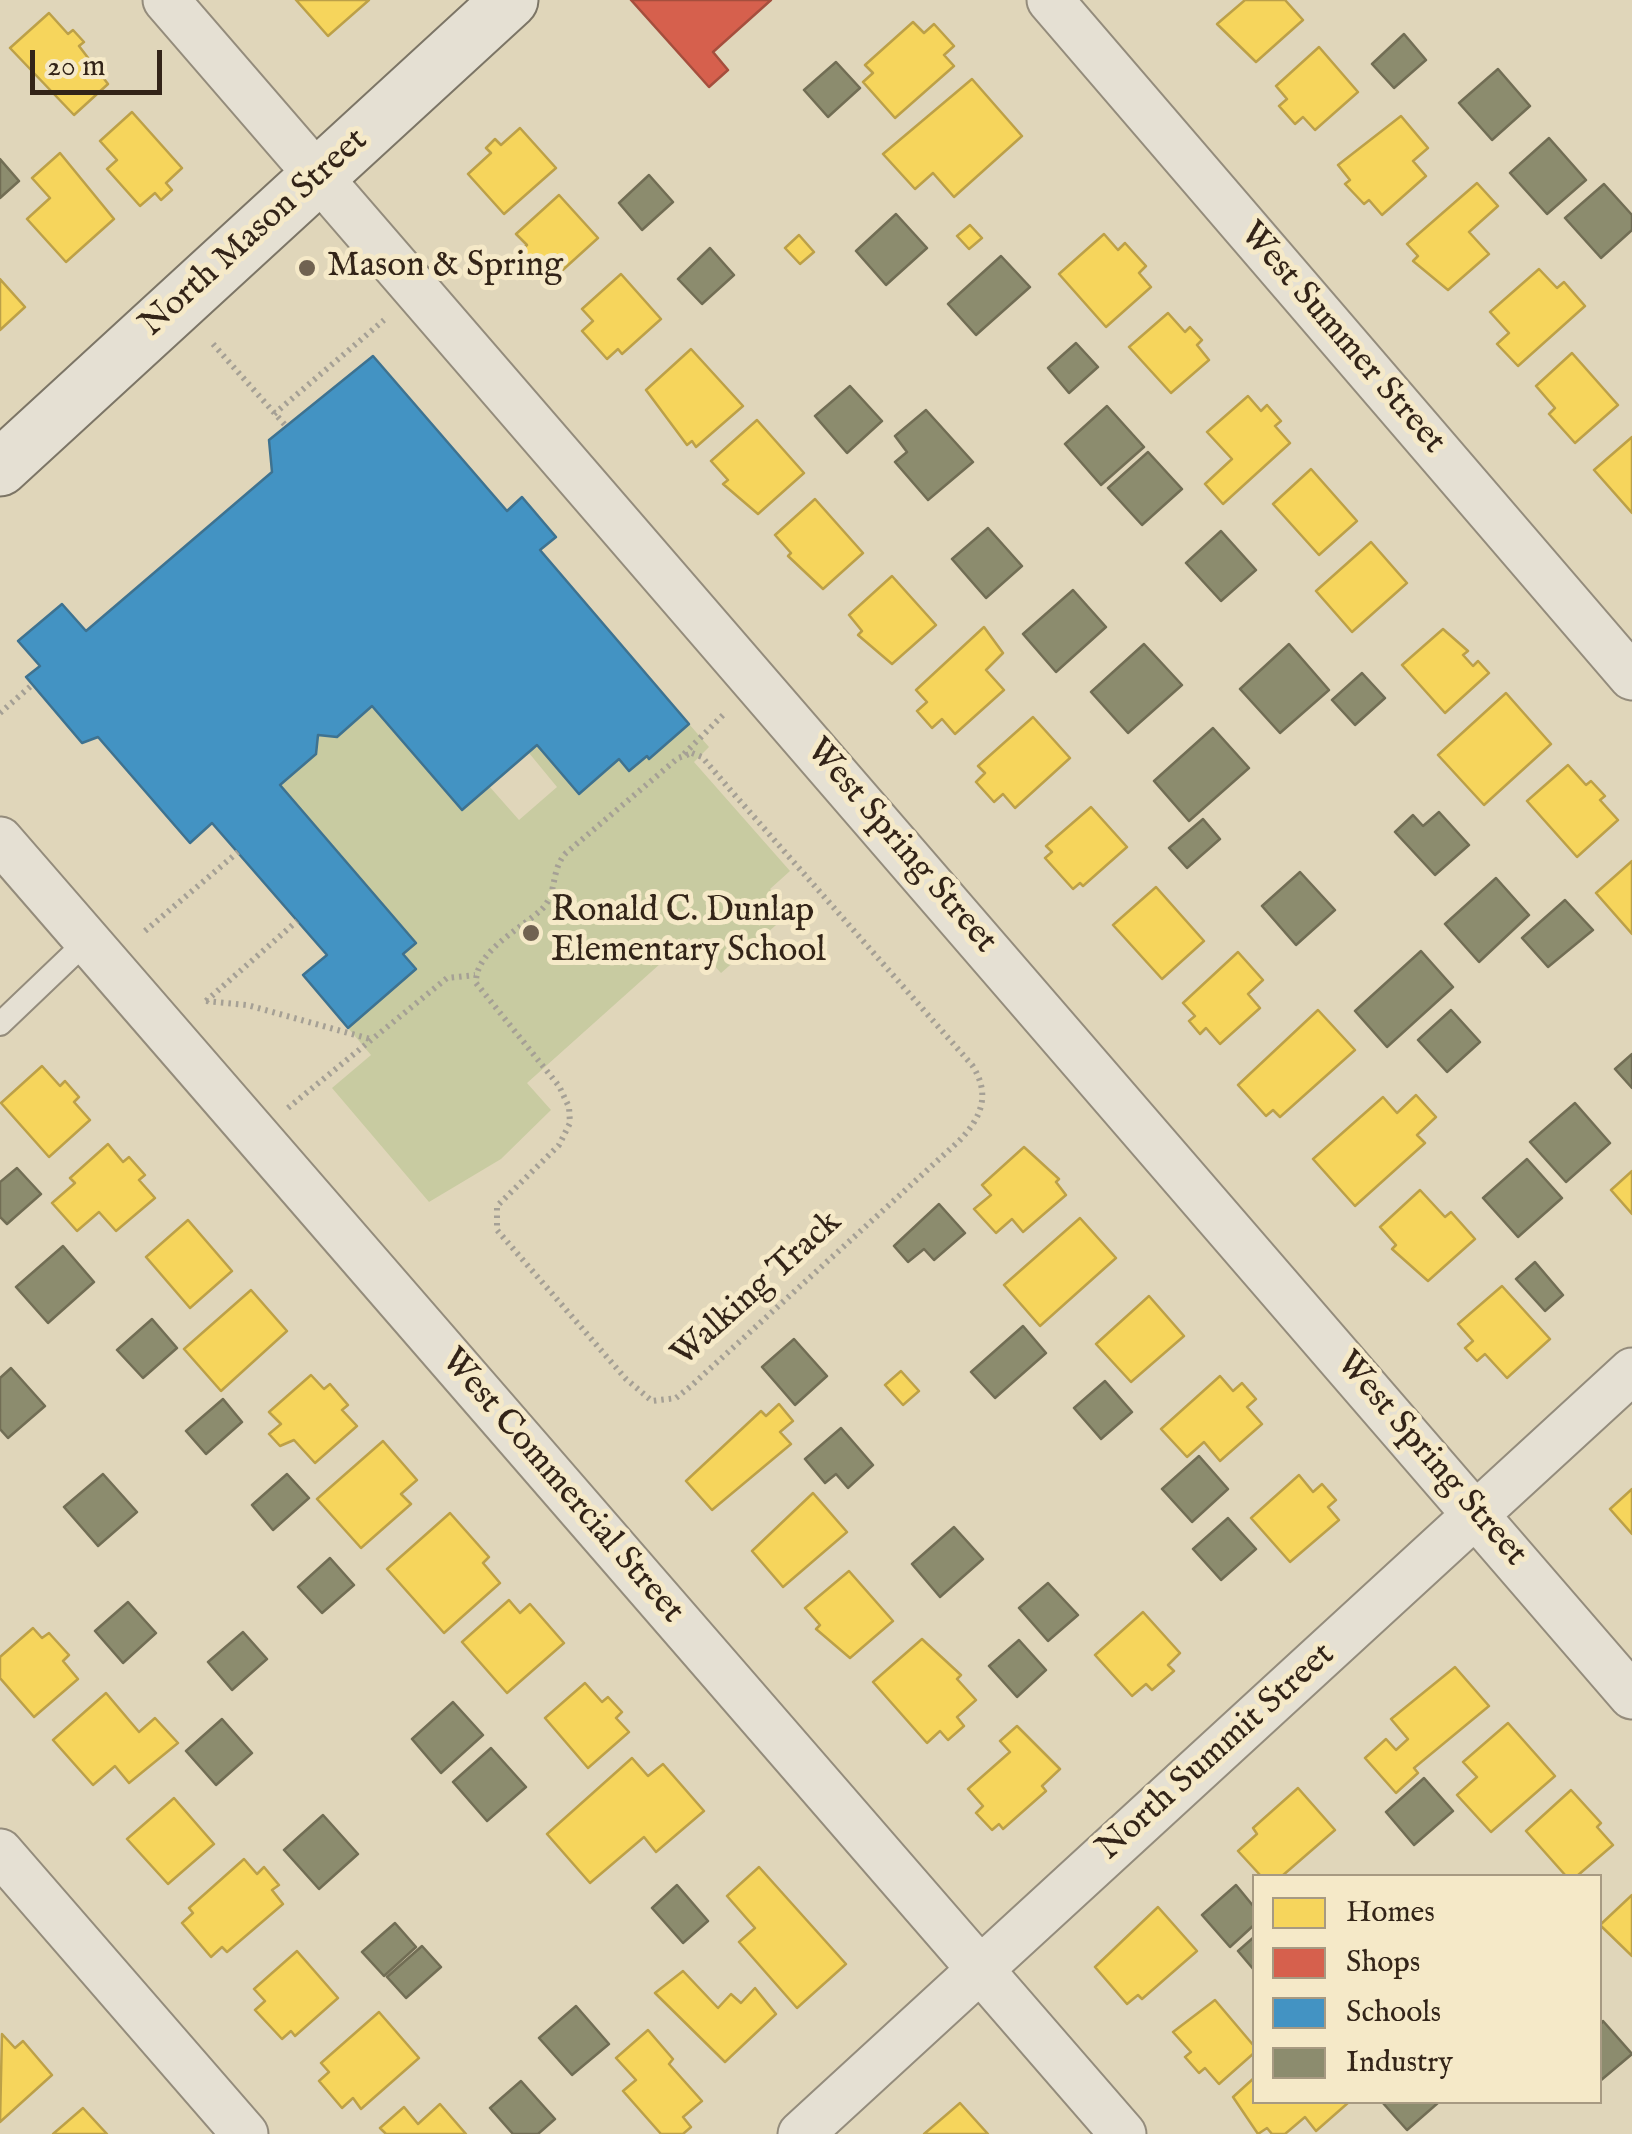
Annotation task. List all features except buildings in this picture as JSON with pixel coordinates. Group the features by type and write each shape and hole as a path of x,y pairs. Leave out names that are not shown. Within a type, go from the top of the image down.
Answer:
{"main road":[{"name":"North Mason Street","path":"0,468 510,0"}],"street":[{"name":"West Spring Street","path":"166,0 1632,1696"},
{"name":"West Summer Street","path":"1050,0 1632,677"},
{"name":"West Commercial Street","path":"0,840 1123,2134"},
{"name":"North Summit Street","path":"801,2134 1632,1371"},
{"path":"0,1852 245,2134"}],"lane":[{"path":"0,1024 88,940"}],"path":[{"path":"274,414 418,292"},
{"path":"213,344 286,426"},
{"path":"0,714 32,685"},
{"path":"255,1135 447,978 476,975 482,960 552,898 556,867 566,853 684,755 759,685"},
{"name":"Walking Track","path":"476,975 476,983 559,1086 569,1106 570,1123 558,1145 496,1206 498,1230 644,1397 652,1401 676,1398 959,1141 982,1109 983,1086 972,1065 712,769 696,754 684,755"},
{"path":"145,931 238,852"},
{"path":"297,921 206,1001 247,1006 372,1040"}],"green space":[{"path":"372,706 489,786 519,820 557,787 529,753 537,745 579,793 619,759 629,771 647,756 650,758 689,724 709,747 694,762 790,871 770,889 791,912 721,973 689,938 527,1083 551,1110 501,1159 429,1202 332,1088 371,1055 348,1028 416,969 280,785 316,754 318,735"}],"place":[{"name":"Mason & Spring","path":"307,268"},
{"name":"Ronald C. Dunlap Elementary School","path":"531,933"}]}
